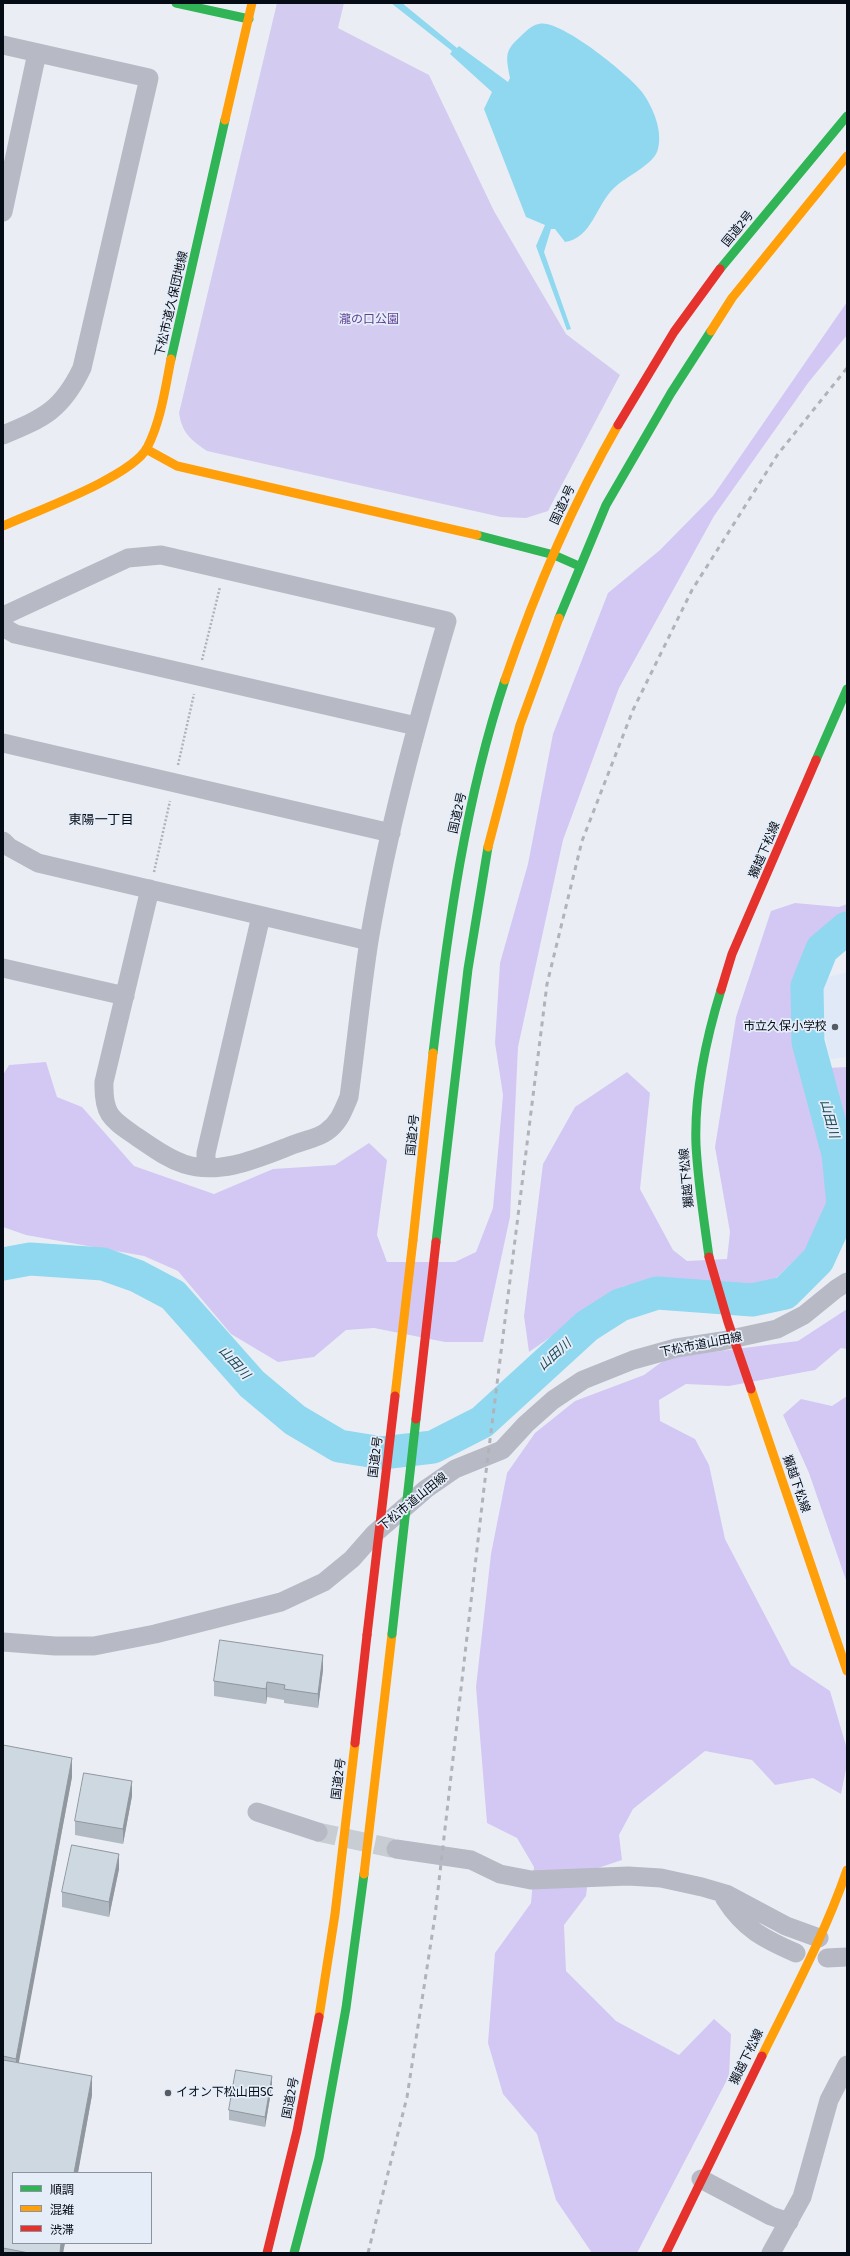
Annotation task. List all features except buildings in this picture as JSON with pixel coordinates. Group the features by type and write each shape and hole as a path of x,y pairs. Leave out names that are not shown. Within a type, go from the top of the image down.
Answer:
{"main road":[{"path":"176,3 249,19"},
{"name":"下松市道久保団地線","path":"3,526 117,475 135,461 146,449 157,422 252,3"},
{"name":"国道2号","path":"268,2253 294,2150 321,2006 343,1847 443,965 466,834 494,716 527,619 580,494 639,391 701,296 847,116"},
{"path":"294,2253 319,2158 346,2008 366,1856 468,969 490,835 520,724 579,566 606,505 671,393 732,298 847,156"},
{"path":"146,449 178,466 517,544 554,555 579,566"},
{"name":"獺越下松線","path":"847,689 732,954 710,1027 699,1090 696,1144 700,1194 709,1256 728,1322 847,1671"},
{"name":"獺越下松線","path":"666,2253 819,1938 838,1896 847,1870"}],"street":[{"path":"3,44 149,78 82,368 72,390 56,408 35,422 3,435"},
{"path":"3,212 37,53"},
{"path":"3,616 128,558 161,554 447,621 416,726 391,833 369,941 349,1097 340,1118 326,1132 249,1162 226,1166 206,1167 185,1164 163,1155 113,1120 104,1102 104,1082 150,889"},
{"path":"3,627 15,634 416,726"},
{"path":"3,743 391,833"},
{"path":"3,841 8,847 38,863 369,941"},
{"path":"206,1167 206,1153 261,916"},
{"path":"3,968 125,996"},
{"name":"下松市道山田線","path":"3,1642 55,1646 94,1646 155,1634 281,1602 324,1582 352,1560 374,1534 426,1489 455,1469 502,1450 526,1424 553,1400 583,1380 633,1360 676,1348 722,1341 777,1329 804,1315 847,1282"},
{"path":"257,1812 318,1832"},
{"path":"396,1849 471,1860 500,1874 531,1880 628,1876 661,1878 726,1894 786,1926 819,1938"},
{"path":"726,1894 725,1898 731,1909 748,1928 766,1940 796,1952"},
{"path":"827,1958 847,1957"},
{"path":"771,2253 802,2197 829,2100 847,2065"},
{"path":"701,2180 771,2216 789,2222"}],"path":[{"path":"150,889 224,569"}],"shaded area":[{"path":"847,302 847,335 808,383 714,516 619,688 563,840 518,1047 510,1217 483,1342 445,1342 374,1328 346,1330 314,1357 278,1362 231,1334 178,1271 144,1256 26,1235 3,1227 3,1075 9,1065 46,1062 57,1097 82,1107 134,1166 214,1194 273,1169 335,1165 369,1143 387,1160 377,1235 387,1262 455,1262 476,1252 493,1208 503,1095 495,1043 500,963 528,864 553,734 608,593 660,550 713,496"},
{"path":"795,903 839,907 847,904 847,920 815,950 802,997 807,1069 847,1067 847,1228 824,1232 771,1283 738,1291 667,1283 624,1286 529,1352 524,1316 543,1164 575,1107 627,1072 650,1093 640,1189 673,1250 687,1261 727,1259 730,1232 715,1147 736,1017 771,911"},
{"name":"市立久保小学校","path":"847,972 847,1057 830,1059 817,997 820,979"},
{"path":"847,1309 847,1349 841,1348 815,1370 729,1386 686,1384 659,1400 660,1421 695,1439 709,1465 725,1539 791,1665 830,1691 847,1749 847,1764 841,1794 813,1778 775,1785 752,1760 705,1751 633,1809 619,1835 622,1860 589,1871 586,1896 564,1925 566,1971 616,2021 679,2055 714,2019 731,2034 729,2076 637,2253 592,2253 556,2200 537,2134 503,2094 488,2043 495,1953 531,1903 534,1867 517,1838 487,1823 476,1687 491,1554 507,1473 535,1433 575,1401 644,1375 667,1358 798,1341"},
{"path":"847,1396 847,1583 809,1473 783,1415 801,1399 832,1406"}],"green space":[{"name":"瀧の口公園","path":"277,3 344,3 338,28 429,75 494,211 566,334 620,375 548,511 526,518 501,517 207,451 188,435 182,426 179,413"}],"water":[{"path":"391,3 402,3 457,48 459,46 508,82 510,78 507,59 509,50 515,41 532,27 539,24 549,25 562,30 577,38 609,61 635,84 650,105 656,119 659,135 656,155 646,165 614,188 608,195 588,228 582,234 565,242 555,229 551,229 544,252 571,329 567,330 536,246 545,225 526,217 484,109 492,92 450,54 452,51"}],"waterway":[{"name":"山田川","path":"3,1264 30,1259 103,1264 137,1276 173,1295 252,1384 295,1420 339,1446 382,1453 433,1447 482,1422 587,1326 620,1305 657,1293 752,1300 785,1293 818,1260 843,1205 838,1154 808,1042 807,986 822,949 847,928"}],"tunnel":[{"path":"318,1832 396,1849"}],"railway":[{"path":"368,2253 407,2097 435,1916 484,1488 547,984 582,841 633,710 692,590 778,454 847,368"}],"traffic: fast":[{"path":"176,3 249,19"},
{"path":"720,269 847,116"},
{"path":"171,359 225,120"},
{"path":"559,618 606,505 671,393 711,331"},
{"path":"477,535 554,555 579,566"},
{"path":"433,1053 452,912 469,818 479,771 505,680"},
{"path":"816,760 847,689"},
{"path":"436,1242 468,969 488,847"},
{"path":"709,1257 698,1173 696,1125 702,1066 710,1028 721,990"},
{"path":"392,1634 416,1419"},
{"path":"294,2253 319,2158 346,2008 364,1874"}],"traffic: slow":[{"path":"225,120 252,3"},
{"path":"711,331 732,298 847,156"},
{"path":"3,526 81,492 103,481 138,459 147,448 156,427 171,359"},
{"path":"505,680 529,614 570,518 585,486 618,425"},
{"path":"146,449 177,466 477,535"},
{"path":"488,847 520,725 559,618"},
{"path":"413,1240 433,1053"},
{"path":"395,1396 413,1240"},
{"path":"751,1389 847,1671"},
{"path":"364,1874 392,1634"},
{"path":"319,2017 335,1914 355,1743"},
{"path":"762,2056 829,1917 847,1870"}],"traffic: jam":[{"path":"618,425 674,332 720,269"},
{"path":"721,990 732,954 816,760"},
{"path":"416,1419 436,1242"},
{"path":"709,1257 728,1322 751,1389"},
{"path":"367,1635 395,1396"},
{"path":"355,1743 367,1635"},
{"path":"267,2253 297,2131 319,2017"},
{"path":"666,2253 762,2056"}],"place":[{"name":"市立久保小学校","path":"835,1027"},
{"name":"イオン下松山田SC","path":"168,2093"}],"district":[{"name":"東陽一丁目","path":"101,820"}]}
